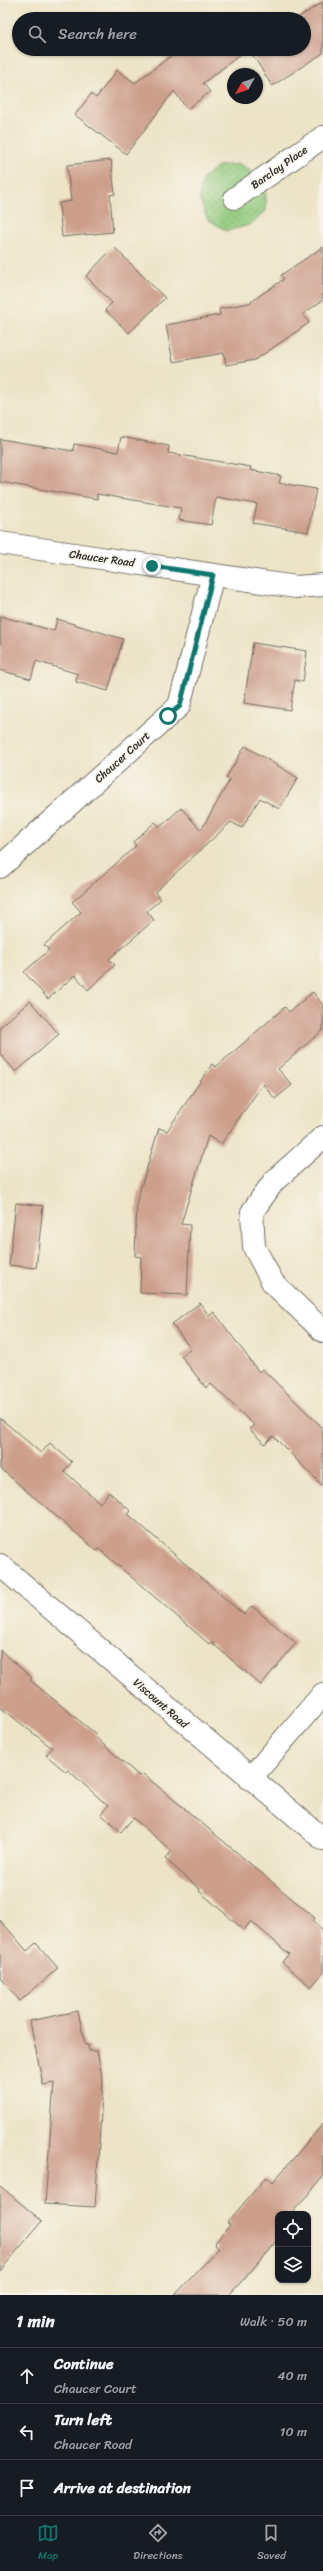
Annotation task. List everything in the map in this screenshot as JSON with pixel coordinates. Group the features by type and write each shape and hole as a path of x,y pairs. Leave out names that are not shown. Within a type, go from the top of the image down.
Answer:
{"street":[{"name":"Barclay Place","path":"235,198 323,136"},
{"name":"Chaucer Road","path":"0,543 296,587 323,585"},
{"name":"Chaucer Court","path":"0,867 180,706 213,575"},
{"path":"323,1137 274,1181 252,1212 254,1247 273,1283 323,1332"},
{"name":"Viscount Road","path":"0,1565 250,1779 323,1839"},
{"path":"250,1779 323,1694"}],"green space":[{"path":"239,164 254,173 262,182 266,194 266,211 250,225 227,231 207,219 199,197 203,178 218,166"}],"building":[{"path":"323,2 323,53 272,86 263,72 263,68 261,68 253,56 311,56 311,12 307,12"},
{"path":"171,56 239,56 203,83 210,92 187,109 174,91 126,154 75,115 91,94 96,98 117,70 135,83"},
{"path":"111,160 115,194 110,195 113,232 62,237 59,203 71,201 67,165"},
{"path":"114,247 165,298 129,333 105,310 112,303 86,276"},
{"path":"323,247 323,300 303,314 309,323 255,360 226,365 224,353 173,362 166,325 220,315 219,309 249,303 284,279 281,275"},
{"path":"121,437 169,446 168,453 251,467 250,470 281,476 279,483 316,489 308,532 253,523 257,504 216,497 211,525 179,520 181,508 97,494 97,499 0,482 0,439 73,451 74,444 118,452"},
{"path":"0,616 54,631 57,619 123,639 108,691 76,682 78,674 36,661 31,679 0,670"},
{"path":"253,643 307,651 303,682 295,680 290,710 244,703"},
{"path":"245,746 298,778 279,809 260,798 242,828 231,822 155,892 161,899 147,911 154,920 109,959 115,965 88,990 75,975 48,999 24,972 49,950 44,945 81,912 72,902 136,846 133,842 155,822 160,827 181,808 201,830 230,780 226,778"},
{"path":"313,992 323,1005 323,1030 278,1069 292,1085 275,1099 263,1084 221,1144 208,1136 181,1224 190,1225 187,1295 140,1293 141,1257 135,1256 137,1200 159,1128 167,1131 212,1064 216,1067 285,1007 289,1012"},
{"path":"30,1001 59,1034 16,1072 0,1054 0,1027"},
{"path":"16,1203 43,1206 36,1268 9,1265"},
{"path":"200,1303 209,1316 214,1312 259,1372 262,1369 323,1428 323,1486 273,1436 265,1444 249,1429 254,1425 211,1384 206,1388 181,1356 191,1349 172,1324"},
{"path":"0,1418 41,1453 50,1443 72,1462 64,1471 100,1503 109,1492 131,1511 128,1514 244,1615 252,1606 296,1643 261,1685 211,1642 209,1644 99,1549 97,1551 0,1468"},
{"path":"0,1650 32,1678 30,1680 97,1735 95,1737 139,1776 142,1773 315,1918 313,1921 323,1930 323,1973 311,1987 282,1962 289,1954 251,1921 244,1930 199,1891 200,1889 165,1859 172,1851 133,1818 121,1832 101,1814 108,1806 68,1770 66,1772 46,1755 52,1748 0,1707"},
{"path":"0,1920 27,1951 36,1943 58,1968 20,2001 0,1978"},
{"path":"78,2011 85,2045 88,2045 89,2051 97,2051 103,2081 95,2207 45,2204 54,2083 43,2085 30,2021"},
{"path":"323,2124 323,2177 294,2211 275,2211 275,2243 252,2270 229,2295 175,2295 219,2248 214,2244 230,2225 227,2223 266,2177 273,2182"},
{"path":"0,2186 42,2221 0,2271"}],"route":[{"path":"152,566 213,575 180,706 168,716"}]}
